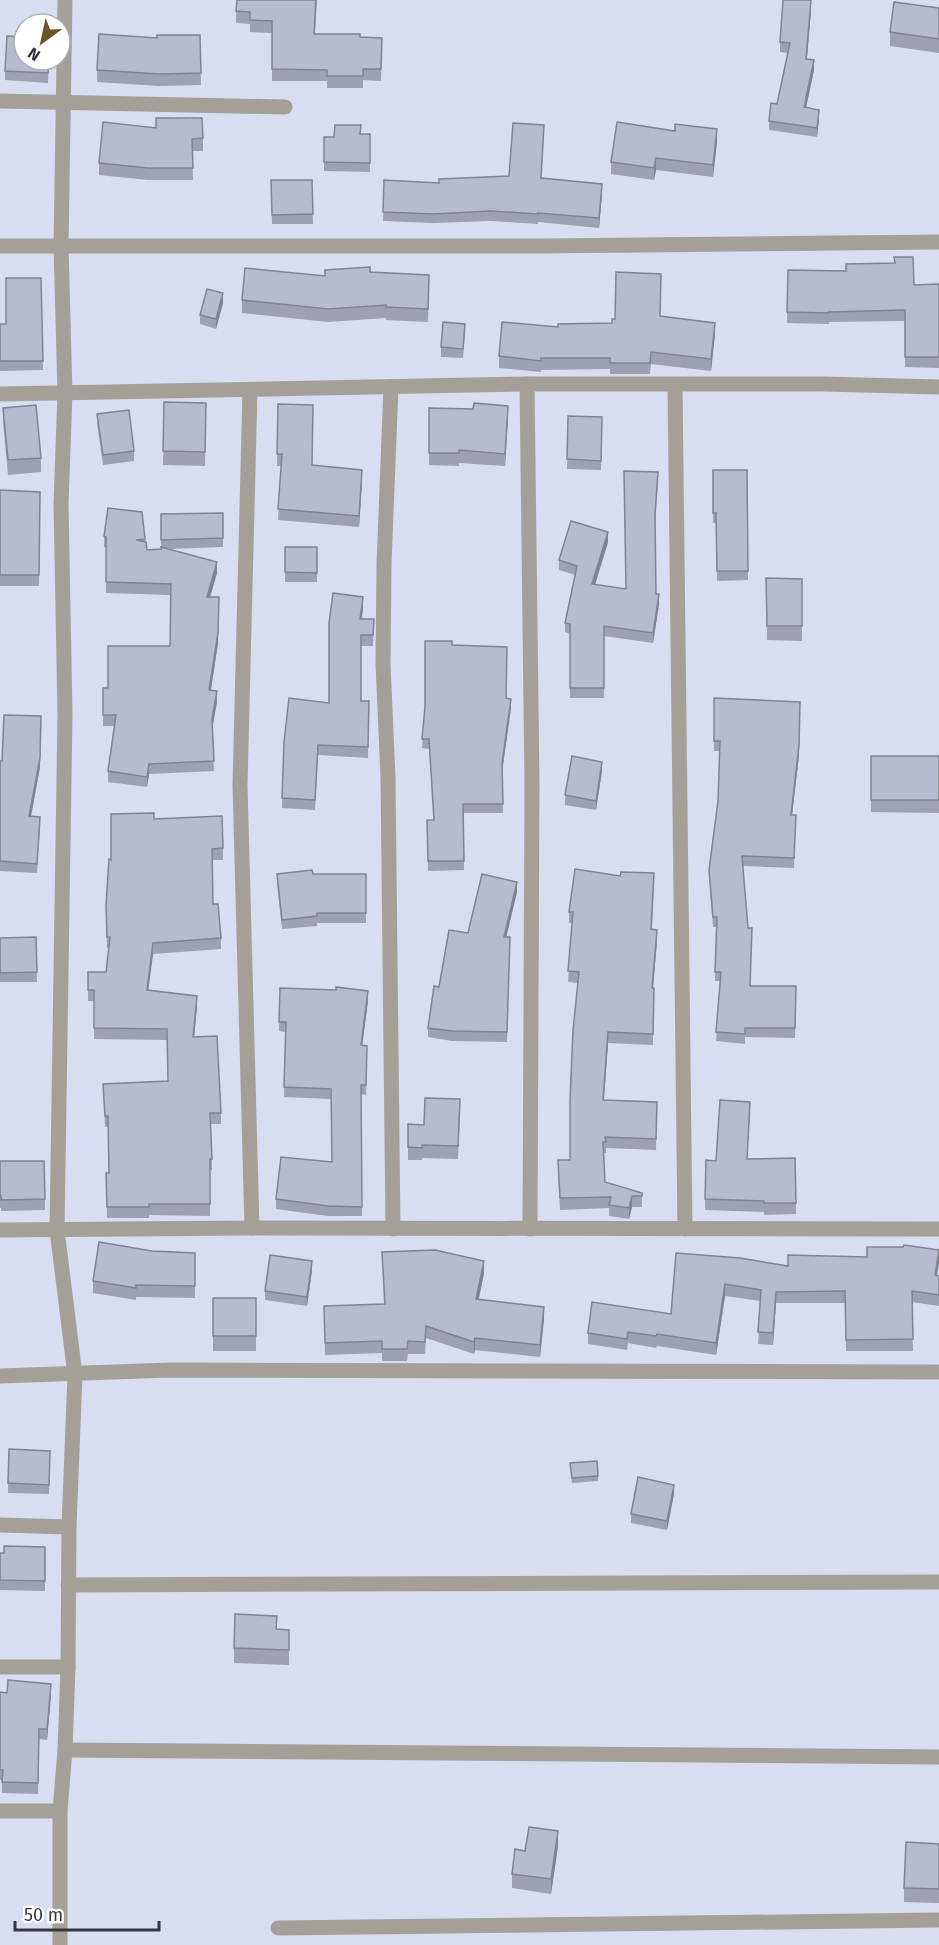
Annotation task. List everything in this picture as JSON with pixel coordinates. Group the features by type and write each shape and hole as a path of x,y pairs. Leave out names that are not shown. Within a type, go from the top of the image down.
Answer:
{"street":[{"path":"60,1945 60,1811 68,1667 69,1527 75,1375 57,1230 65,714 61,504 65,393 61,246 65,0"},
{"path":"0,101 285,107"},
{"path":"0,246 541,246 939,242"},
{"path":"0,394 527,384 675,386 823,384 939,387"},
{"path":"527,384 532,784 530,1229"},
{"path":"675,386 685,1229"},
{"path":"391,387 384,564 383,664 388,777 393,1229"},
{"path":"250,390 240,784 252,1228"},
{"path":"0,1230 939,1229"},
{"path":"0,1376 171,1370 939,1372"},
{"path":"0,1525 69,1527"},
{"path":"68,1586 939,1582"},
{"path":"0,1667 68,1667"},
{"path":"65,1750 939,1757"},
{"path":"0,1811 60,1811"},
{"path":"278,1928 939,1920"}],"building":[{"path":"237,0 316,0 314,34 360,34 360,37 382,38 381,69 363,69 363,76 327,76 327,70 272,69 272,21 250,20 250,12 236,11"},
{"path":"783,0 811,0 806,59 814,60 804,107 819,110 817,128 769,121 771,103 777,104 790,43 780,42"},
{"path":"894,2 939,8 939,39 890,32"},
{"path":"99,34 157,38 157,35 200,35 201,73 159,74 97,70"},
{"path":"7,36 12,36 12,71 5,71"},
{"path":"156,118 202,118 203,138 192,139 193,168 148,168 99,163 103,122 156,128"},
{"path":"617,122 675,131 675,124 717,129 713,165 656,158 654,168 611,162"},
{"path":"513,123 544,125 541,178 602,184 599,218 491,211 433,214 383,212 384,180 439,183 439,179 509,176"},
{"path":"335,125 361,125 360,134 370,134 370,163 324,162 324,137 334,137"},
{"path":"271,180 312,180 313,214 272,215"},
{"path":"894,257 913,257 914,285 939,284 939,357 905,357 905,310 787,312 788,270 846,271 846,264 895,263"},
{"path":"370,267 370,272 429,275 428,309 386,307 386,305 328,309 242,300 245,268 325,276 325,270"},
{"path":"616,272 661,274 660,316 715,323 711,359 651,352 650,363 610,363 610,358 541,358 541,361 499,356 502,322 558,327 558,324 612,323 612,319 615,319"},
{"path":"6,278 41,278 43,361 0,361 0,324 6,324"},
{"path":"207,289 223,293 216,319 200,315"},
{"path":"443,322 465,324 463,349 441,347"},
{"path":"164,402 206,403 205,452 163,451"},
{"path":"474,403 508,406 505,454 459,450 459,453 429,453 429,408 473,409"},
{"path":"278,404 313,405 312,465 362,470 359,516 278,509 282,454 277,454"},
{"path":"36,405 41,458 8,460 3,408"},
{"path":"129,410 134,451 103,455 97,414"},
{"path":"568,416 602,417 601,461 567,459"},
{"path":"713,470 747,470 748,571 717,571"},
{"path":"624,471 658,472 655,515 656,594 659,594 653,633 604,626 604,688 570,688 570,624 565,623 577,566 559,560 571,521 608,532 592,584 626,589"},
{"path":"0,490 40,492 39,575 0,575"},
{"path":"108,508 142,512 145,539 136,540 146,542 147,550 161,549 161,547 217,562 207,597 219,597 218,632 209,690 217,691 212,719 214,761 149,764 147,777 108,771 116,715 103,715 103,688 108,688 108,646 170,646 171,584 106,582 106,537 104,536"},
{"path":"223,513 223,538 161,540 161,514"},
{"path":"285,547 317,547 317,573 285,572"},
{"path":"766,578 802,579 802,626 767,626"},
{"path":"333,593 363,597 360,619 374,619 373,635 361,635 361,701 369,701 368,747 318,745 315,800 282,798 284,742 289,698 329,703 329,623"},
{"path":"425,641 452,641 452,645 507,647 506,698 511,699 502,763 503,804 463,804 464,861 428,861 427,820 434,820 429,739 422,739 425,707"},
{"path":"714,698 800,702 799,745 791,815 796,815 794,858 742,856 748,928 752,928 750,986 796,986 795,1028 745,1028 745,1034 716,1032 721,972 715,972 717,917 713,917 709,870 718,801 720,741 714,741"},
{"path":"4,715 41,716 40,758 29,816 40,817 37,864 0,861 0,761 2,761"},
{"path":"572,756 602,762 596,801 565,795"},
{"path":"871,756 939,756 939,800 871,800"},
{"path":"154,813 154,819 222,816 223,848 212,849 213,904 218,904 221,938 153,943 147,990 197,996 193,1037 217,1036 221,1113 210,1113 212,1159 210,1159 210,1204 107,1207 108,1116 105,1116 103,1084 168,1081 167,1029 94,1028 94,990 88,990 88,972 106,972 110,937 107,937 106,905 109,859 111,860 111,814"},
{"path":"575,869 620,876 621,872 654,873 651,929 657,930 652,988 654,988 653,1034 608,1032 603,1100 657,1102 656,1139 605,1137 606,1142 603,1142 605,1182 642,1193 642,1196 632,1196 629,1208 609,1205 611,1197 560,1198 558,1160 570,1160 573,1030 579,972 568,971 573,912 569,912"},
{"path":"312,870 313,874 366,874 366,913 317,913 317,916 282,920 277,874"},
{"path":"482,874 517,882 504,937 510,937 507,1032 428,1028 434,986 439,987 449,930 468,933"},
{"path":"36,937 37,972 0,973 0,938"},
{"path":"336,987 368,991 361,1045 367,1046 366,1085 361,1085 362,1207 328,1206 276,1199 281,1157 332,1162 331,1089 284,1087 286,1022 279,1022 280,988 336,990"},
{"path":"425,1098 460,1099 458,1146 408,1147 408,1124 424,1125"},
{"path":"720,1100 750,1102 747,1159 795,1158 796,1203 705,1199 706,1160 716,1161"},
{"path":"0,1161 44,1161 45,1199 1,1200"},
{"path":"99,1242 152,1251 195,1253 195,1286 136,1285 136,1288 93,1281"},
{"path":"904,1245 939,1250 935,1275 939,1276 939,1295 912,1291 913,1339 846,1340 845,1291 776,1292 773,1333 758,1332 761,1290 725,1284 716,1343 657,1334 656,1336 628,1332 627,1339 588,1333 592,1302 671,1314 676,1253 740,1258 788,1266 788,1255 867,1257 867,1247 903,1247"},
{"path":"435,1250 484,1261 476,1299 544,1307 540,1345 475,1338 474,1342 426,1326 425,1342 408,1341 407,1349 382,1349 382,1341 325,1343 324,1306 385,1304 382,1252"},
{"path":"270,1255 312,1261 307,1297 265,1291"},
{"path":"213,1298 256,1298 256,1336 213,1336"},
{"path":"9,1449 50,1451 49,1485 8,1483"},
{"path":"597,1461 598,1476 572,1478 570,1463"},
{"path":"638,1477 674,1485 667,1521 631,1514"},
{"path":"4,1546 45,1547 45,1581 0,1580 0,1553 4,1553"},
{"path":"235,1614 277,1616 276,1629 289,1630 289,1650 234,1648"},
{"path":"8,1680 51,1684 47,1729 39,1729 38,1783 2,1782 0,1692 7,1693"},
{"path":"529,1827 558,1831 551,1879 512,1874 515,1849 525,1851"},
{"path":"906,1842 939,1844 939,1889 904,1888"}]}
